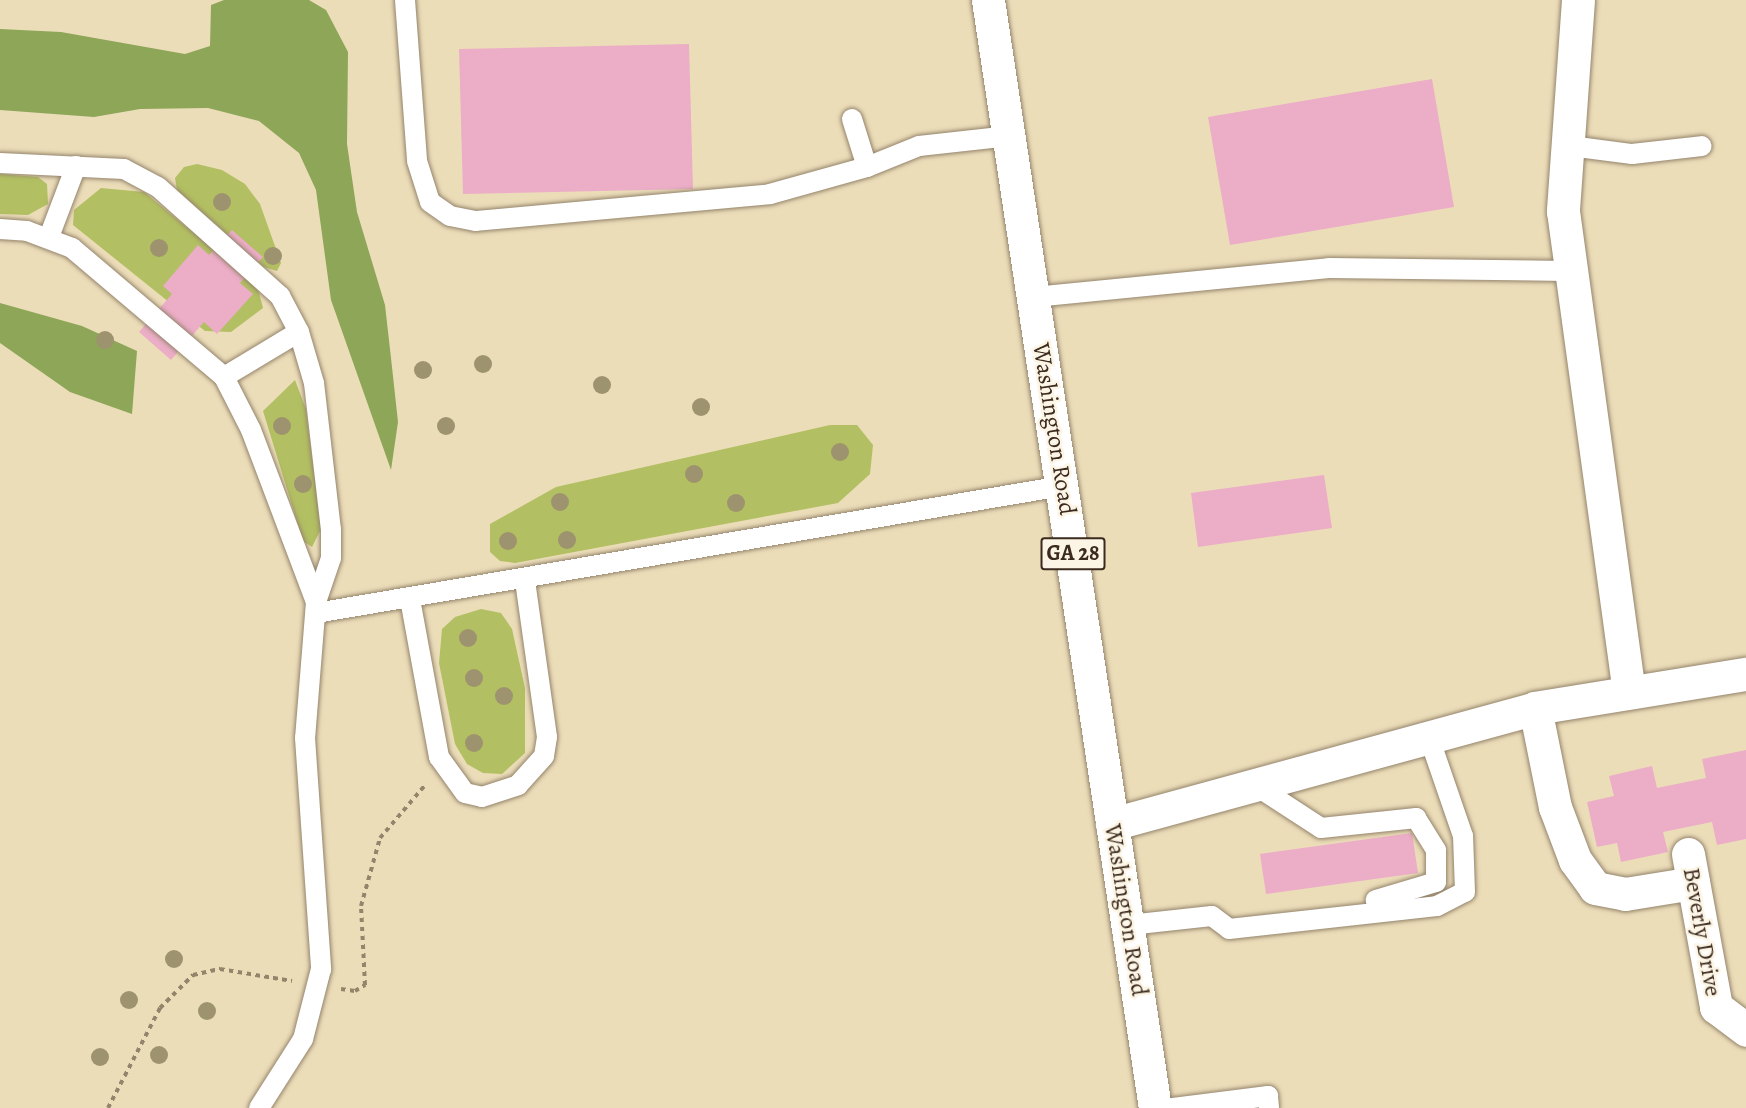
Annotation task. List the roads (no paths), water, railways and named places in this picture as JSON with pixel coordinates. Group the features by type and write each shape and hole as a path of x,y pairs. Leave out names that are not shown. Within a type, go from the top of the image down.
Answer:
{"street":[{"name":"Washington Road","path":"988,0 1155,1108"},
{"path":"1578,0 1570,146 1563,211 1568,271 1629,692"},
{"path":"1112,824 1258,787 1535,708 1746,674"},
{"name":"Beverly Drive","path":"1535,708 1555,807 1575,860 1595,888 1625,894 1690,868 1716,1007 1746,1029"}],"lane":[{"path":"405,0 417,161 430,202 450,216 476,220 770,194 867,168 920,146 1009,135"},
{"path":"852,119 867,168"},
{"path":"1570,146 1632,154 1702,146"},
{"path":"0,162 123,169 158,187 269,283 299,332 319,409 331,529 331,558 316,608 305,738 318,985 295,1058 259,1108"},
{"path":"49,237 76,166"},
{"path":"0,229 49,237 88,259 224,377 251,430 316,608"},
{"path":"1034,297 1329,268 1568,271"},
{"path":"224,377 299,332"},
{"path":"316,608 410,599 1062,486"},
{"path":"410,599 427,705 445,768 465,793 482,797 518,785 544,756 547,737 525,580"},
{"path":"1129,925 1212,916 1229,928 1260,926 1437,906 1465,892 1462,836 1430,737"},
{"path":"1258,787 1321,828 1416,818 1430,833 1440,871 1436,882 1422,890 1284,913 1260,926"},
{"path":"1173,1108 1268,1096 1269,1108"}]}
